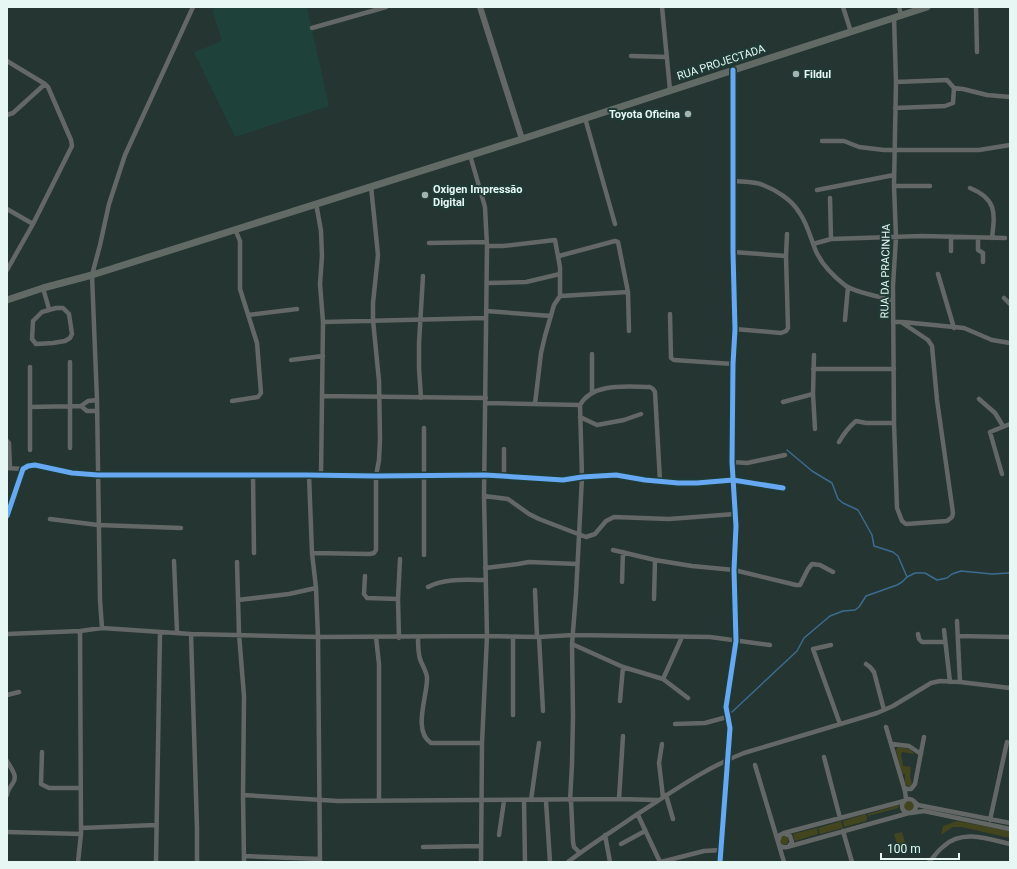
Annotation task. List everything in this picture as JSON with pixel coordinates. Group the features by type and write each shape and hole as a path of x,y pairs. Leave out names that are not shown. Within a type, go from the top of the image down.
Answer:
{"main road":[{"name":"RUA PROJECTADA","path":"7,300 43,288 92,275 522,139 901,14 927,7"}],"street":[{"path":"102,628 98,525 97,400 92,275 109,204 125,155 193,7"},
{"path":"312,28 386,7"},
{"path":"480,7 522,139"},
{"path":"662,7 670,90"},
{"path":"843,7 850,32"},
{"path":"899,7 901,14"},
{"path":"976,7 977,52"},
{"name":"RUA DA PRACINHA","path":"894,17 896,82 896,151 894,186 896,237 893,322 897,508 904,523 908,524 946,520 952,517 953,513 937,400 932,346 928,340 901,322"},
{"path":"631,56 667,56"},
{"path":"7,61 45,84 71,140 72,146 33,224 7,270"},
{"path":"720,862 730,728 727,717 727,698 736,641 734,570 735,514 732,462 733,364 735,329 732,181 732,70"},
{"path":"895,108 945,106 953,103 954,100 954,88 947,80 944,79 896,82"},
{"path":"7,115 13,113 45,84"},
{"path":"954,88 987,96 1010,97"},
{"path":"585,118 615,224"},
{"path":"822,140 844,141 872,150 896,151 979,150 1010,145"},
{"path":"470,155 485,207 487,244 484,496 487,636 482,743 481,862"},
{"path":"817,190 894,175"},
{"path":"732,181 764,185 791,203 799,211 805,222 813,244 825,266 848,286 873,296 893,300"},
{"path":"312,553 370,554 374,553 376,544 376,476 379,460 380,440 378,361 373,320 378,255 371,186"},
{"path":"894,186 930,186"},
{"path":"970,188 986,196 994,210 992,238"},
{"path":"830,198 831,239"},
{"path":"316,204 321,231 320,284 323,322 321,475"},
{"path":"7,209 33,224"},
{"path":"232,400 258,397 261,393 257,343 240,289 240,241 235,229"},
{"path":"735,329 781,333 786,331 788,328 786,256 787,234"},
{"path":"813,244 831,239 896,237 1005,238"},
{"path":"951,237 951,251"},
{"path":"978,238 978,250 983,253 982,262"},
{"path":"429,243 487,244 503,246 556,240 559,256 560,296 554,304 541,353 535,404"},
{"path":"559,256 615,241 619,245 628,292 629,331"},
{"path":"733,252 786,256"},
{"path":"487,283 526,282 560,274"},
{"path":"938,274 954,328"},
{"path":"421,398 419,368 423,276"},
{"path":"845,320 848,286"},
{"path":"43,288 49,309"},
{"path":"560,296 628,292"},
{"path":"1004,298 1010,304"},
{"path":"62,308 66,310 69,314 72,334 70,338 65,341 36,344 32,339 33,321 36,316 49,309 62,308"},
{"path":"248,315 297,309"},
{"path":"486,311 551,316"},
{"path":"670,314 671,358 674,360 733,364"},
{"path":"323,322 485,318"},
{"path":"893,322 964,328 992,340 1010,343"},
{"path":"592,354 592,393"},
{"path":"814,355 813,394 815,429"},
{"path":"291,360 323,356"},
{"path":"70,362 70,448"},
{"path":"30,367 30,450"},
{"path":"813,369 894,369"},
{"path":"580,853 574,847 573,842 570,800 573,717 572,644 582,477 580,405 582,400 598,390 614,387 650,387 653,389 655,392 660,481"},
{"path":"783,402 813,394"},
{"path":"322,396 379,396 580,405"},
{"path":"979,399 995,413 1003,426"},
{"path":"30,407 81,406 88,402 97,400"},
{"path":"81,406 88,411 97,411"},
{"path":"580,417 597,425 624,420 641,414"},
{"path":"839,442 843,434 850,429 856,421 866,423 894,424"},
{"path":"1002,474 990,434 991,430 1010,424"},
{"path":"424,428 424,555"},
{"path":"7,440 9,443 9,468 23,469 35,464 72,473 98,475 485,475 563,480 582,477 616,475 645,480 697,483 733,480 783,488"},
{"path":"504,449 504,476"},
{"path":"732,462 747,463 785,455"},
{"path":"7,516 23,469"},
{"path":"253,475 254,553"},
{"path":"244,856 320,860 318,637 316,588 312,553 309,475"},
{"path":"484,496 508,499 529,514 539,519 586,537 595,534 606,521 614,517 669,519 735,514"},
{"path":"50,520 98,525 181,528"},
{"path":"613,550 655,560 692,566 734,570 796,586 800,585 812,564 820,565 833,572"},
{"path":"622,582 623,552"},
{"path":"399,638 398,599 400,559"},
{"path":"654,599 655,560"},
{"path":"174,561 177,632"},
{"path":"237,562 239,634 244,696 244,862"},
{"path":"485,568 529,562 577,564"},
{"path":"365,576 364,594 367,598 398,599"},
{"path":"428,587 437,583 485,580"},
{"path":"238,600 289,594 316,588"},
{"path":"535,590 543,712"},
{"path":"957,621 960,682"},
{"path":"7,634 80,631 102,628 191,634 318,637 538,637 573,635 710,637 770,645"},
{"path":"944,630 950,682"},
{"path":"78,862 81,834 80,631"},
{"path":"156,862 160,632"},
{"path":"191,634 197,862"},
{"path":"918,634 919,639 922,642 945,642"},
{"path":"958,636 1010,637"},
{"path":"376,637 379,668 379,801"},
{"path":"418,637 419,652 427,676 422,721 422,729 426,738 431,743 482,743"},
{"path":"513,637 513,715"},
{"path":"663,679 682,637"},
{"path":"572,644 623,667 663,679 688,698"},
{"path":"831,645 813,649 840,724"},
{"path":"866,664 874,672 884,710"},
{"path":"620,701 623,667"},
{"path":"568,862 657,800 691,779 727,760 763,747 870,716 884,710 931,683 960,682 1010,688"},
{"path":"7,695 19,692"},
{"path":"675,724 705,723 727,717"},
{"path":"886,727 903,785 905,800 902,805 903,810 910,813"},
{"path":"620,799 623,736"},
{"path":"910,813 915,810 912,796 924,737"},
{"path":"989,822 1007,742"},
{"path":"531,800 539,743"},
{"path":"662,744 658,763 664,796 673,819"},
{"path":"892,744 909,746 921,754"},
{"path":"42,752 41,784 44,787 80,788"},
{"path":"824,757 840,818"},
{"path":"7,761 15,777 8,789 7,795"},
{"path":"755,764 784,861 777,862"},
{"path":"903,785 909,790 913,788 915,784"},
{"path":"243,795 319,800 379,801 657,800"},
{"path":"524,800 525,862"},
{"path":"778,842 778,839 783,834 905,800 914,801 918,805 989,822 1010,829"},
{"path":"499,835 504,801"},
{"path":"546,801 550,862"},
{"path":"778,842 780,846 788,847 910,813 924,811 989,822 1010,823"},
{"path":"638,814 661,862 704,851 721,850"},
{"path":"81,828 156,825"},
{"path":"775,830 776,833 788,834 791,838 792,842 781,854"},
{"path":"621,844 645,831"},
{"path":"843,831 852,862"},
{"path":"7,832 81,834"},
{"path":"605,835 610,862"},
{"path":"929,862 944,845 960,837 986,839 1010,844"},
{"path":"423,847 480,846"}],"shaded area":[{"path":"219,7 307,7 329,106 235,137 194,52 222,41 212,9"},
{"path":"898,747 909,749 914,753 903,752 901,754 903,766 911,767 910,776 912,783 910,786 905,784 905,774 902,774 896,750"},
{"path":"909,801 914,806 909,811 904,806"},
{"path":"899,805 898,808 868,816 868,814"},
{"path":"866,814 866,821 844,827 843,821"},
{"path":"841,821 843,828 820,834 818,828"},
{"path":"957,821 1010,831 1010,838 962,827 953,827 941,835 943,826"},
{"path":"817,828 818,834 795,841 793,834"},
{"path":"902,832 907,850 900,853 894,834"},
{"path":"784,835 789,840 784,845 779,840"}],"waterway":[{"path":"787,450 812,471 832,483 838,499 858,510 872,535 874,546 893,552 898,556 907,577"},
{"path":"732,712 797,651 804,638 830,616 843,611 855,610 859,607 866,596 897,585 915,573 925,573 937,580 947,578 952,574 961,571 992,574 1010,573"}],"cycle path":[{"path":"720,862 730,728 726,707 736,641 734,570 736,526 732,462 733,364 735,329 733,252 733,70"},
{"path":"7,516 23,469 28,466 35,465 72,473 98,475 485,475 563,480 582,477 616,475 645,480 678,483 733,480 783,488"}],"place":[{"name":"Fildul","path":"796,74"},
{"name":"Toyota Oficina","path":"688,114"},
{"name":"Oxigen Impressão Digital","path":"425,195"}]}
